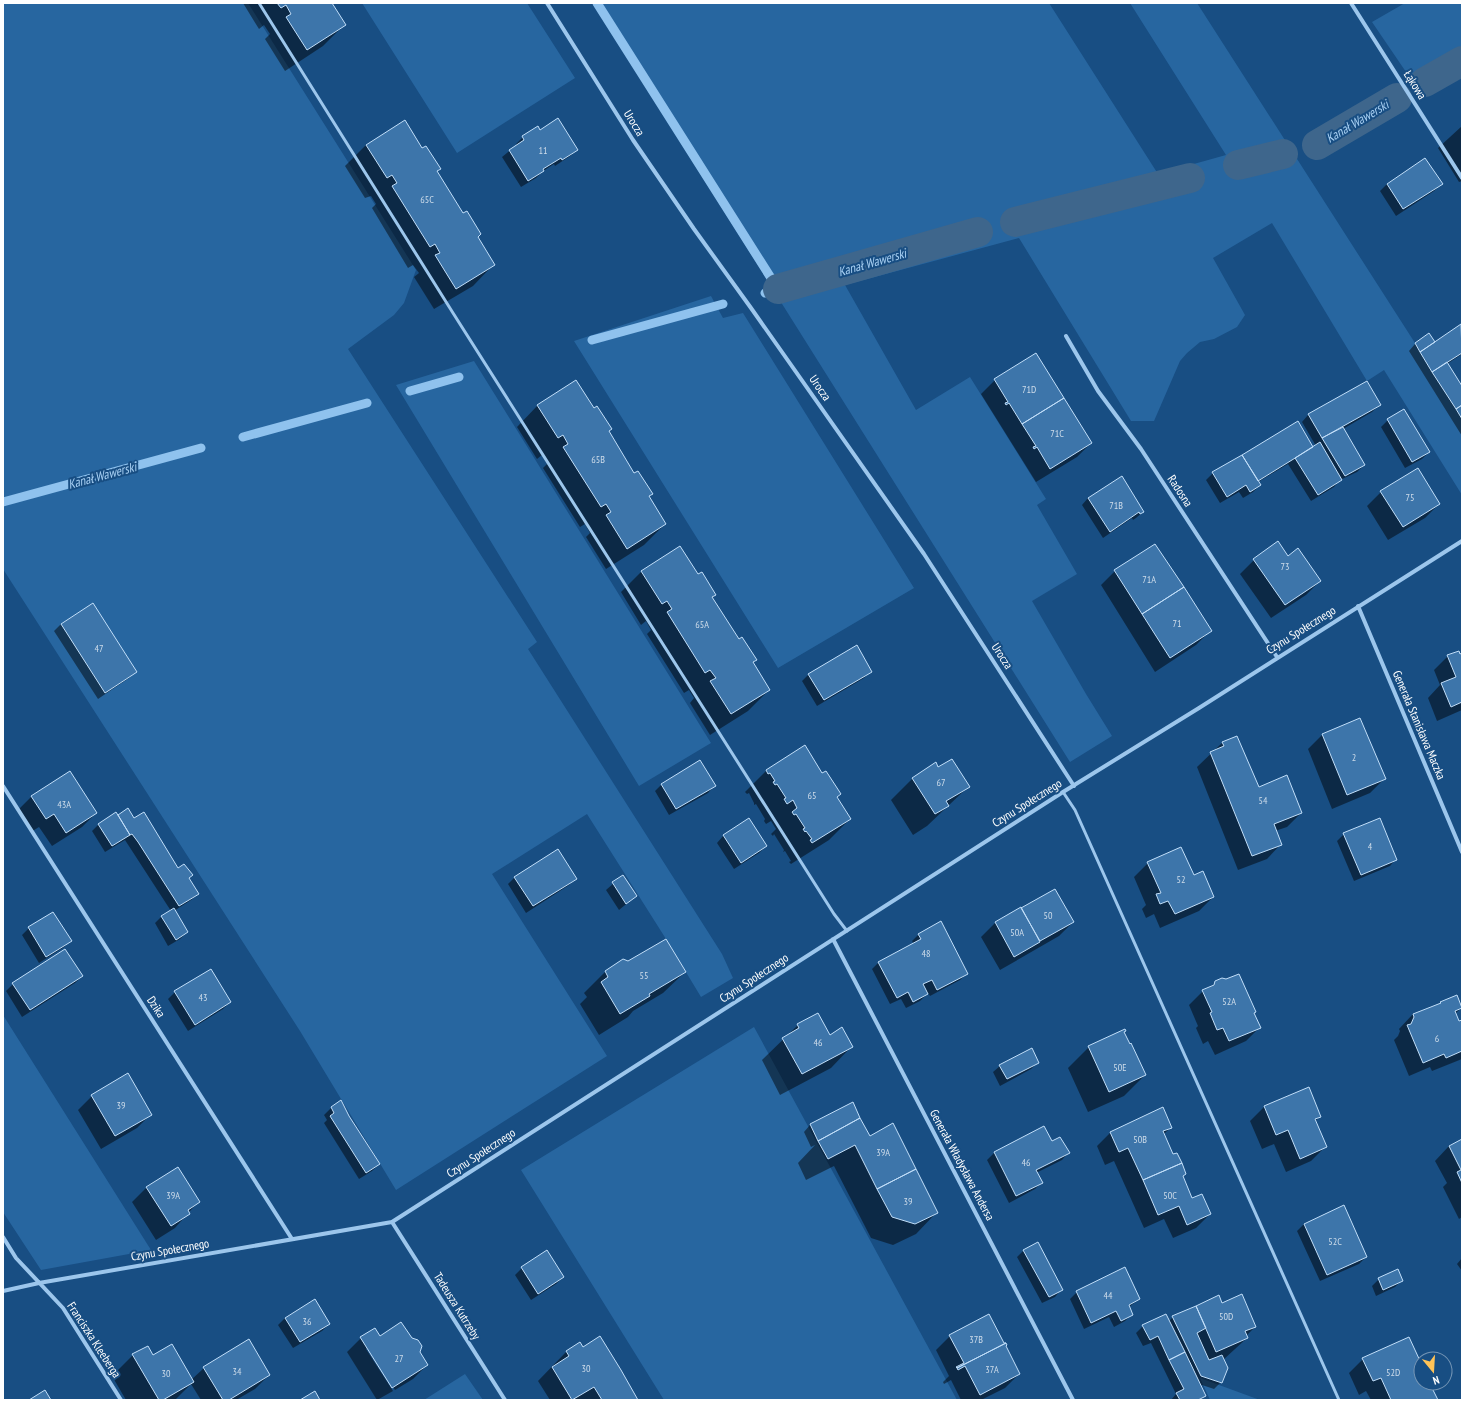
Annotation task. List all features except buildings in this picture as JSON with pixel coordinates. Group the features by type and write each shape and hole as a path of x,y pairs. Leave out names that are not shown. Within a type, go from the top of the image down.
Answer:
{"street":[{"name":"Urocza","path":"547,3 633,140 694,230 752,308 924,554 1074,786"},
{"name":"Łąkowa","path":"1351,3 1462,178"},
{"name":"Radosna","path":"1066,336 1098,391 1141,449 1277,657"},
{"name":"Czynu Społecznego","path":"3,1291 39,1283 392,1222 1062,792 1199,708 1277,657 1462,541"},
{"name":"Generała Stanisława Maczka","path":"1358,606 1462,852"},
{"name":"Dzika","path":"3,786 292,1239"},
{"name":"Generała Władysława Andersa","path":"833,939 1073,1400"},
{"name":"Tadeusza Kutrzeby","path":"392,1222 505,1400"},
{"name":"Franciszka Kleeberga","path":"3,1237 16,1258 63,1308 121,1400"}],"lane":[{"path":"259,3 453,313 834,914 847,930"},
{"path":"1062,792 1076,810 1339,1400"}],"shaded area":[{"path":"3,3 248,3 416,270 404,303 394,315 348,349 537,642 528,649 722,954 733,978 701,997 587,814 492,874 607,1056 396,1190 300,1031 3,569"},
{"path":"362,3 527,3 575,78 457,153"},
{"path":"593,3 1049,3 1158,174 1226,155 1130,3 1197,3 1462,419 1462,495 1384,370 1367,381 1272,223 1213,258 1245,315 1237,327 1214,339 1200,342 1180,361 1154,421 1131,421 1019,238 845,285 916,410 970,377 1046,499 1037,505 1077,574 1032,601 1112,736 1070,762"},
{"path":"1405,3 1462,3 1462,71 1421,94 1372,22"},
{"path":"711,296 723,318 743,313 914,588 778,668 574,341"},
{"path":"474,361 711,743 639,786 396,385"},
{"path":"3,1015 151,1250 41,1270 3,1212"},
{"path":"754,1027 957,1400 664,1400 521,1170"},
{"path":"465,1374 483,1400 424,1400"},
{"path":"1200,1378 1260,1400 1210,1400"}],"waterway":[{"path":"597,3 778,289 765,293"},
{"name":"Kanał Wawerski","path":"1425,82 1462,61"},
{"name":"Kanał Wawerski","path":"1317,145 1397,98"},
{"name":"Kanał Wawerski","path":"1238,165 1283,154"},
{"name":"Kanał Wawerski","path":"1015,222 1190,178"},
{"name":"Kanał Wawerski","path":"778,289 978,232"},
{"name":"Kanał Wawerski","path":"592,340 723,304"},
{"name":"Kanał Wawerski","path":"410,391 459,377"},
{"name":"Kanał Wawerski","path":"243,437 367,403"},
{"name":"Kanał Wawerski","path":"3,502 201,448"}]}
